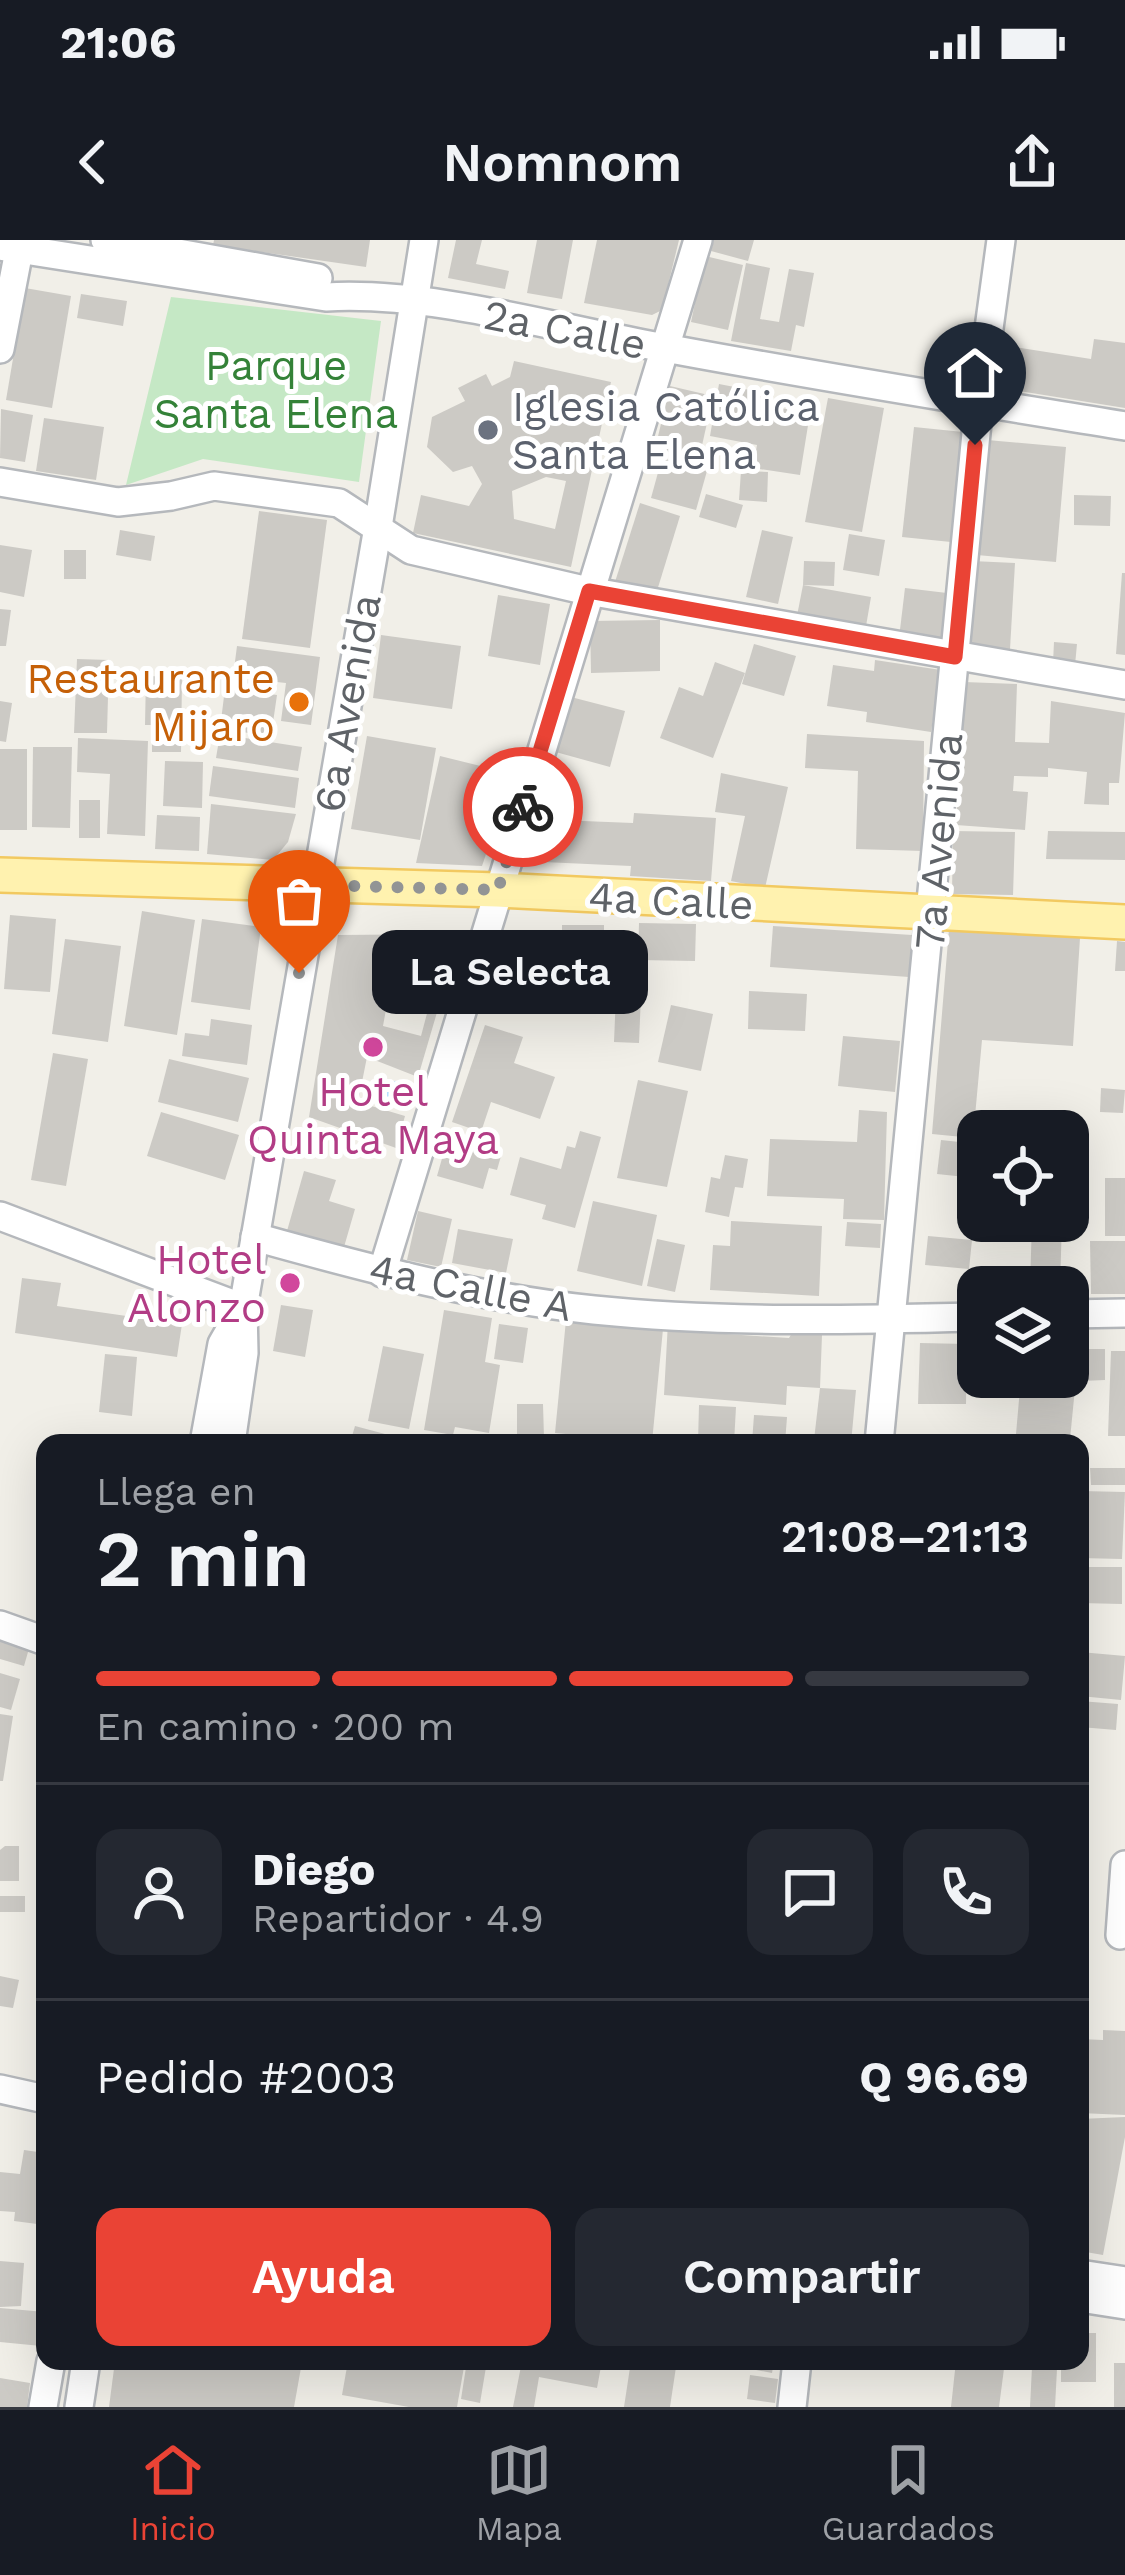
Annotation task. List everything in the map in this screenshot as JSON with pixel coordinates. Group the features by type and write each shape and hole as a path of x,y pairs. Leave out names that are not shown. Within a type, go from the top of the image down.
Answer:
{"main road":[{"name":"4a Calle","path":"0,875 498,890 1125,922"}],"street":[{"name":"2a Calle","path":"105,240 329,280 361,295"},
{"name":"6a Avenida","path":"232,1434 244,1353 243,1308 424,240"},
{"path":"382,1273 698,240"},
{"name":"7a Avenida","path":"880,1434 979,402 1001,240"},
{"name":"2a Calle","path":"13,245 326,297 415,301 1125,426"},
{"path":"0,349 13,245"},
{"path":"0,482 118,502 214,486 339,503 411,550 589,591 1125,685"},
{"path":"0,1216 243,1308"},
{"name":"4a Calle A","path":"255,1238 382,1273 591,1310 695,1318 957,1317"},
{"name":"6a Avenida","path":"206,1434 222,1344 243,1308"},
{"path":"1089,1314 1125,1313"},
{"path":"0,1625 36,1638"},
{"path":"1120,1935 1125,1865"},
{"path":"0,2090 36,2097"},
{"path":"1089,2275 1125,2281"},
{"path":"1089,2299 1125,2305"},
{"path":"43,2407 49,2370"},
{"path":"79,2407 85,2370"},
{"path":"792,2407 796,2370"}],"green space":[{"name":"Parque Santa Elena","path":"171,297 381,321 359,482 203,459 126,485"}],"water":[{"path":"384,1077 392,1082 402,1080 410,1089 390,1101 375,1097 369,1087"}],"building":[{"path":"214,240 370,240 366,267 213,245"},
{"path":"456,240 482,240 476,264 509,271 505,289 448,278"},
{"path":"537,240 573,240 562,299 527,293"},
{"path":"597,240 679,240 662,310 652,315 584,303"},
{"path":"714,240 754,240 748,261 711,251"},
{"path":"705,256 743,265 728,330 691,322"},
{"path":"746,263 770,268 760,319 779,322 789,269 814,273 804,327 796,325 791,351 731,341"},
{"path":"25,288 71,296 52,408 6,400"},
{"path":"81,294 127,301 123,326 77,318"},
{"path":"1094,339 1125,343 1125,408 995,387 1001,345 1091,359"},
{"path":"514,361 611,382 571,567 413,533 421,495 469,506 482,484 472,466 453,472 427,447 432,417 465,401 458,388 486,374 492,386 510,377","holes":["546,477 566,481 555,529 514,519 512,491"]},
{"path":"719,384 765,393 763,405 810,413 800,475 753,468 757,445 710,436"},
{"path":"670,386 713,396 699,459 655,449"},
{"path":"828,398 884,408 862,532 805,522"},
{"path":"1,409 33,415 25,462 0,458"},
{"path":"44,418 104,427 96,480 36,471"},
{"path":"914,427 963,432 951,542 902,537"},
{"path":"987,440 1066,447 1056,562 977,555"},
{"path":"662,458 707,471 696,510 651,498"},
{"path":"741,471 768,472 767,502 739,500"},
{"path":"706,494 743,505 736,528 699,517"},
{"path":"1074,495 1111,496 1110,526 1074,525"},
{"path":"640,503 680,516 656,594 615,582"},
{"path":"259,511 327,520 310,648 242,639"},
{"path":"120,530 155,536 151,561 116,555"},
{"path":"762,530 793,537 778,604 746,597"},
{"path":"849,534 885,540 879,576 843,570"},
{"path":"0,545 32,550 24,597 0,592"},
{"path":"64,550 86,550 86,579 64,579"},
{"path":"804,561 835,562 834,586 803,585"},
{"path":"972,561 1015,563 1010,649 967,647"},
{"path":"1125,573 1125,655 1116,654"},
{"path":"803,585 871,597 865,632 796,621"},
{"path":"905,588 947,593 941,643 899,638"},
{"path":"498,595 550,604 540,665 488,656"},
{"path":"0,609 11,610 6,646 0,646"},
{"path":"660,620 660,671 591,673 590,621"},
{"path":"381,635 461,646 452,709 373,698"},
{"path":"1054,642 1077,644 1075,665 1053,663"},
{"path":"754,644 796,656 784,696 742,684"},
{"name":"Restaurante Mijaro","path":"237,646 320,657 311,725 281,721 286,683 233,677"},
{"path":"77,659 109,660 107,733 74,733"},
{"path":"875,660 941,670 931,732 866,722 867,712 827,706 833,665 874,671"},
{"path":"715,662 745,673 713,758 660,738 679,687 703,696"},
{"path":"146,676 182,677 181,752 152,752 152,725 145,725"},
{"path":"964,682 1017,684 1015,742 1049,743 1051,701 1125,713 1119,783 1109,783 1109,805 1084,804 1087,772 1048,768 1048,777 1014,776 1013,791 1028,792 1025,830 956,825"},
{"path":"225,688 277,695 271,736 220,729"},
{"path":"567,696 625,711 610,767 552,751"},
{"path":"0,701 12,703 6,742 0,741"},
{"path":"220,734 302,747 298,771 216,758"},
{"path":"807,734 924,741 923,851 856,849 858,771 805,768"},
{"path":"367,736 436,748 420,840 351,829"},
{"path":"78,738 148,741 145,836 107,834 110,774 77,772"},
{"path":"33,747 72,747 70,828 32,827"},
{"path":"0,749 27,749 27,830 0,830"},
{"path":"440,756 513,774 482,866 416,863"},
{"path":"165,761 203,762 202,808 163,806"},
{"path":"213,766 299,778 295,808 209,796"},
{"path":"721,773 788,787 765,888 731,881 745,816 715,812"},
{"path":"79,800 100,800 100,838 79,838"},
{"path":"211,804 296,814 288,842 273,860 207,854"},
{"path":"634,813 716,818 711,881 630,876 631,866 522,861 533,819 633,823"},
{"path":"157,815 200,817 199,851 155,849"},
{"path":"953,831 1015,832 1013,895 952,894"},
{"path":"1048,831 1125,832 1125,860 1046,859"},
{"path":"142,911 195,920 177,1035 124,1026"},
{"path":"10,915 56,919 50,992 4,989"},
{"path":"202,919 261,927 250,1010 191,1002"},
{"path":"639,923 696,924 695,961 638,960"},
{"path":"562,925 604,925 604,957 594,957 594,964 556,966 555,932 562,931"},
{"path":"773,926 912,935 909,977 770,967"},
{"path":"949,929 1080,938 1073,1046 982,1040 976,1110 957,1110 957,1136 932,1134"},
{"path":"490,932 532,936 528,971 485,989"},
{"name":"Hotel Quinta Maya","path":"460,934 418,1077 367,1057 358,1102 405,1116 396,1148 309,1117 338,935","holes":["419,979 429,1006 421,1036 383,1026 391,982"]},
{"path":"65,939 121,946 108,1042 52,1034"},
{"path":"1117,941 1125,942 1125,971 1115,971"},
{"path":"749,991 807,994 805,1031 748,1029"},
{"path":"616,994 641,995 639,1043 614,1042"},
{"path":"671,1005 713,1014 701,1071 658,1062"},
{"path":"211,1019 252,1025 247,1065 182,1056 185,1033 209,1036"},
{"path":"485,1025 523,1037 514,1063 555,1077 540,1119 491,1102 481,1132 452,1122"},
{"path":"843,1036 900,1041 895,1092 838,1086"},
{"path":"53,1053 88,1059 66,1186 31,1180"},
{"path":"169,1059 249,1078 238,1122 158,1102"},
{"path":"638,1080 688,1091 667,1187 617,1178"},
{"path":"1101,1088 1125,1090 1123,1113 1100,1112"},
{"path":"859,1110 887,1112 884,1220 843,1219 844,1199 767,1196 770,1139 857,1142"},
{"path":"161,1112 239,1135 225,1180 147,1156"},
{"path":"580,1131 601,1137 575,1228 542,1219 546,1205 510,1195 520,1157 561,1169 567,1146 575,1148"},
{"path":"941,1140 957,1142 957,1176 937,1174"},
{"path":"447,1141 501,1156 497,1170 489,1168 483,1189 437,1176"},
{"path":"725,1155 748,1159 743,1188 735,1187 729,1217 705,1212 711,1177 720,1179"},
{"path":"304,1171 336,1180 329,1201 355,1209 344,1247 287,1231"},
{"path":"1105,1178 1125,1178 1125,1236 1105,1236"},
{"path":"593,1201 657,1215 642,1286 577,1271"},
{"path":"418,1211 452,1219 441,1267 407,1260"},
{"path":"731,1221 822,1226 819,1296 710,1290 713,1245 730,1246"},
{"path":"847,1222 881,1224 880,1248 845,1246"},
{"path":"458,1229 513,1239 506,1273 452,1263"},
{"path":"928,1236 972,1242 969,1266 925,1265"},
{"path":"657,1239 685,1245 675,1292 647,1286"},
{"path":"1090,1241 1125,1241 1125,1294 1091,1294"},
{"path":"1031,1242 1061,1242 1061,1266 1031,1266"},
{"path":"22,1278 61,1283 57,1306 182,1324 177,1357 15,1333"},
{"path":"281,1305 313,1310 305,1357 273,1351"},
{"path":"444,1310 492,1318 485,1362 500,1365 489,1433 455,1427 453,1434 424,1430"},
{"path":"566,1320 663,1329 653,1434 555,1433"},
{"path":"668,1322 714,1325 711,1333 822,1335 820,1388 787,1386 786,1405 664,1395"},
{"path":"499,1324 528,1328 523,1363 494,1359"},
{"path":"920,1343 957,1344 957,1398 966,1398 966,1404 918,1404"},
{"path":"383,1346 424,1354 409,1429 368,1421"},
{"path":"1089,1349 1105,1349 1105,1380 1089,1381"},
{"path":"1111,1351 1125,1351 1125,1436 1108,1436"},
{"path":"105,1354 137,1357 132,1416 99,1412"},
{"path":"820,1388 856,1390 852,1434 815,1434"},
{"path":"1019,1398 1074,1398 1070,1434 1016,1434"},
{"path":"517,1404 543,1404 544,1434 517,1434"},
{"path":"699,1405 736,1407 734,1434 698,1434"},
{"path":"754,1415 787,1417 786,1434 753,1434"},
{"path":"355,1426 385,1434 353,1434"},
{"path":"1090,1468 1125,1468 1125,1485 1091,1485"},
{"path":"1089,1491 1125,1492 1122,1559 1089,1558"},
{"path":"1089,1567 1122,1567 1122,1604 1089,1603"},
{"path":"0,1629 32,1638 24,1666 0,1659"},
{"path":"1089,1653 1125,1656 1121,1700 1089,1697"},
{"path":"0,1673 20,1679 11,1710 0,1707"},
{"path":"1089,1702 1118,1704 1116,1730 1089,1728"},
{"path":"0,1714 13,1716 3,1781 0,1781"},
{"path":"19,1846 19,1881 0,1881 0,1850"},
{"path":"0,1896 25,1896 25,1912 0,1912"},
{"path":"0,1976 19,1980 13,2008 0,2006"},
{"path":"1103,2030 1125,2031 1125,2115 1089,2113 1089,2039 1103,2040"},
{"path":"1125,2117 1103,2255 1089,2253 1089,2119"},
{"path":"24,2150 36,2152 36,2224 14,2221 15,2212 0,2211 0,2172 20,2174"},
{"path":"0,2261 24,2263 21,2306 0,2307"},
{"path":"0,2308 36,2311 36,2346 0,2342"},
{"path":"1089,2333 1096,2333 1096,2382 1061,2382 1061,2370 1089,2370"},
{"path":"1114,2363 1125,2363 1125,2407 1114,2407"},
{"path":"114,2370 301,2370 294,2407 109,2407"},
{"path":"346,2370 463,2370 457,2407 409,2407 342,2395"},
{"path":"466,2370 486,2370 480,2403 461,2399"},
{"path":"520,2370 600,2370 597,2388 539,2377 534,2407 513,2407"},
{"path":"630,2370 676,2370 670,2407 624,2407"},
{"path":"955,2370 1004,2370 999,2407 951,2407"},
{"path":"1032,2370 1057,2370 1055,2407 1030,2407"},
{"path":"750,2375 778,2379 775,2403 747,2399"},
{"path":"0,2378 30,2383 27,2407 0,2407"}],"way so far":[{"path":"299,973 314,885 498,890 523,807"}],"place":[{"name":"Iglesia Católica Santa Elena","path":"488,430"},
{"name":"Restaurante Mijaro","path":"299,702"},
{"name":"La Selecta","path":"299,973"},
{"name":"Hotel Quinta Maya","path":"373,1047"},
{"name":"Hotel Alonzo","path":"290,1283"}],"route":[{"path":"523,807 589,591 955,657 975,445"}]}
